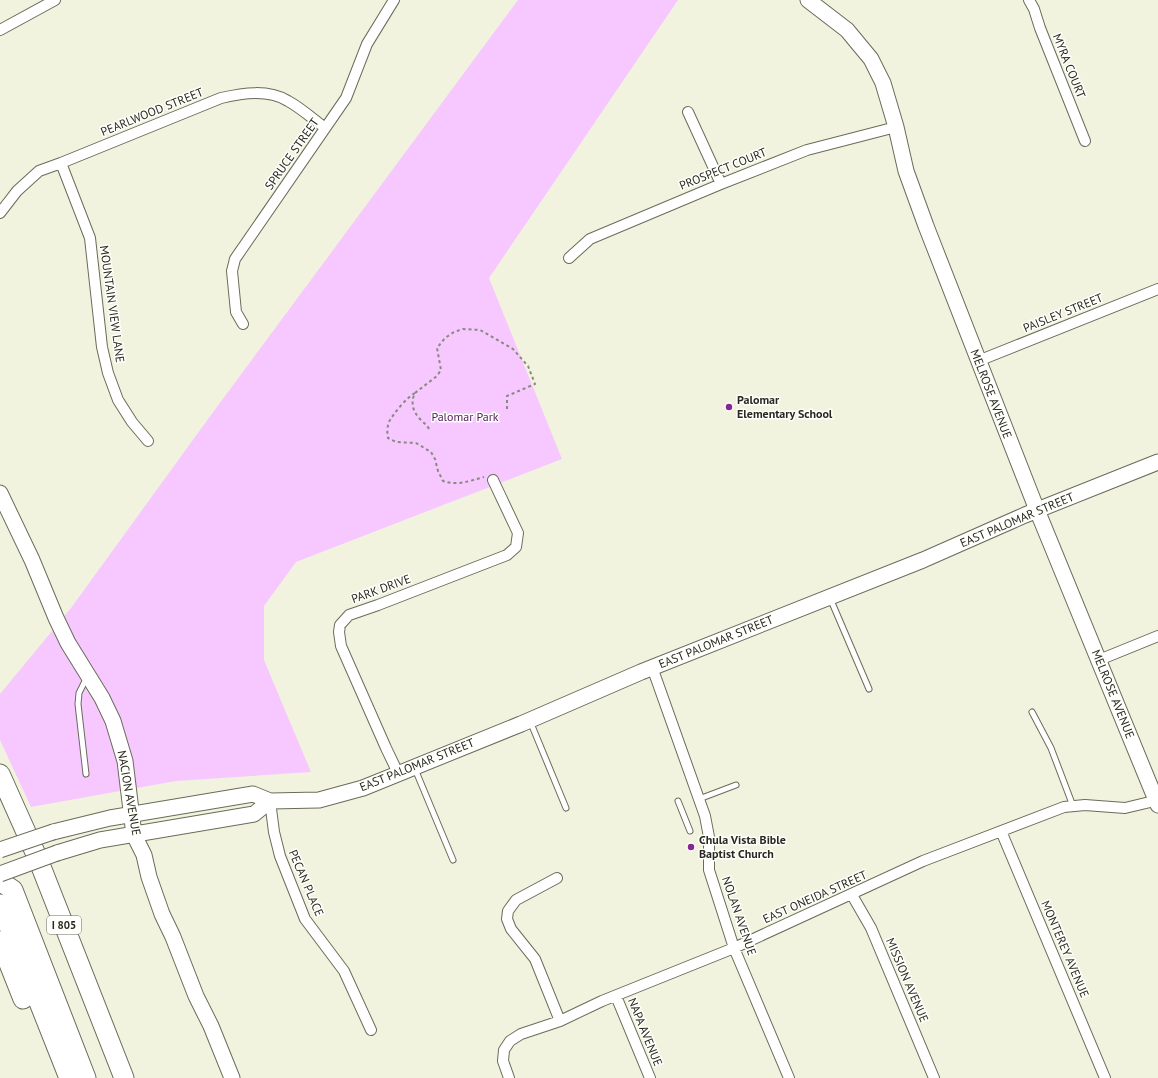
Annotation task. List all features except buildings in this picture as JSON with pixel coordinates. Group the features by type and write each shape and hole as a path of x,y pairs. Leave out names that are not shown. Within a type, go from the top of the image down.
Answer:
{"highway":[{"name":"I 805","path":"0,774 38,859 124,1078"},
{"path":"0,881 13,890 61,1037 69,1078"},
{"path":"0,904 61,1037 86,1078"},
{"path":"0,941 55,1078"}],"main road":[{"name":"MELROSE AVENUE","path":"808,0 847,30 871,59 883,83 896,127 906,171 916,202 1037,510 1157,802"},
{"name":"EAST PALOMAR STREET","path":"0,850 53,832 110,818 253,794 270,801 319,800 363,788 529,720 652,667 955,547 1037,510 1158,462"},
{"name":"NACION AVENUE","path":"0,493 32,560 68,643 102,698 113,721 121,745 128,782 134,835 144,855 149,877 162,914 232,1078"},
{"path":"0,881 44,857 100,840 254,814 270,801"}],"street":[{"path":"0,30 55,0"},
{"name":"SPRUCE STREET","path":"243,324 236,312 232,271 235,259 346,98 367,44 394,0"},
{"name":"MYRA COURT","path":"1029,0 1034,9 1042,34 1085,141"},
{"name":"PEARLWOOD STREET","path":"0,213 17,191 39,171 221,98 245,93 274,95 288,101 325,128"},
{"path":"688,112 721,184"},
{"name":"PROSPECT COURT","path":"569,258 590,239 721,184 807,150 896,127"},
{"name":"MOUNTAIN VIEW LANE","path":"61,163 90,238 102,346 108,374 118,400 132,422 148,441"},
{"name":"PAISLEY STREET","path":"978,361 1158,289"},
{"name":"PARK DRIVE","path":"398,773 341,646 339,632 340,625 349,615 507,555 516,547 518,533 489,478"},
{"path":"1099,660 1158,636"},
{"name":"NOLAN AVENUE","path":"652,667 706,816 709,837 709,870 734,948 789,1078"},
{"name":"PECAN PLACE","path":"270,801 274,832 280,856 305,919 343,970 371,1030"},
{"name":"EAST ONEIDA STREET","path":"510,1078 503,1061 504,1050 510,1041 521,1034 560,1021 616,996 734,948 923,861 1064,807 1085,805 1125,808 1157,802"},
{"name":"MONTEREY AVENUE","path":"1001,831 1105,1078"},
{"path":"557,878 516,900 508,911 507,919 512,929 535,959 560,1021"},
{"name":"MISSION AVENUE","path":"852,895 871,928 934,1078"},
{"name":"NAPA AVENUE","path":"616,996 650,1078"}],"lane":[{"path":"830,597 868,689"},
{"path":"86,774 78,704 79,694 88,674"},
{"path":"1032,712 1052,748 1073,806"},
{"path":"529,720 566,808"},
{"path":"414,766 453,860"},
{"path":"699,799 736,785"},
{"path":"678,801 690,831"}],"path":[{"path":"489,478 466,483 451,484 443,481 431,452 416,443 396,442 388,438 387,431 389,422 410,396 415,394 437,376 441,370 437,348 445,338 454,332 463,330 480,330 513,349 528,366 535,384 507,396 507,409"},
{"path":"415,394 412,400 413,406 420,419 430,429"}],"green space":[{"name":"Palomar Park","path":"518,0 678,0 489,278 562,459 296,562 264,606 264,660 311,772 176,781 31,807 0,740 0,694 71,608 211,415"}],"place":[{"name":"Palomar Elementary School","path":"729,407"},
{"name":"Chula Vista Bible Baptist Church","path":"691,847"}]}
